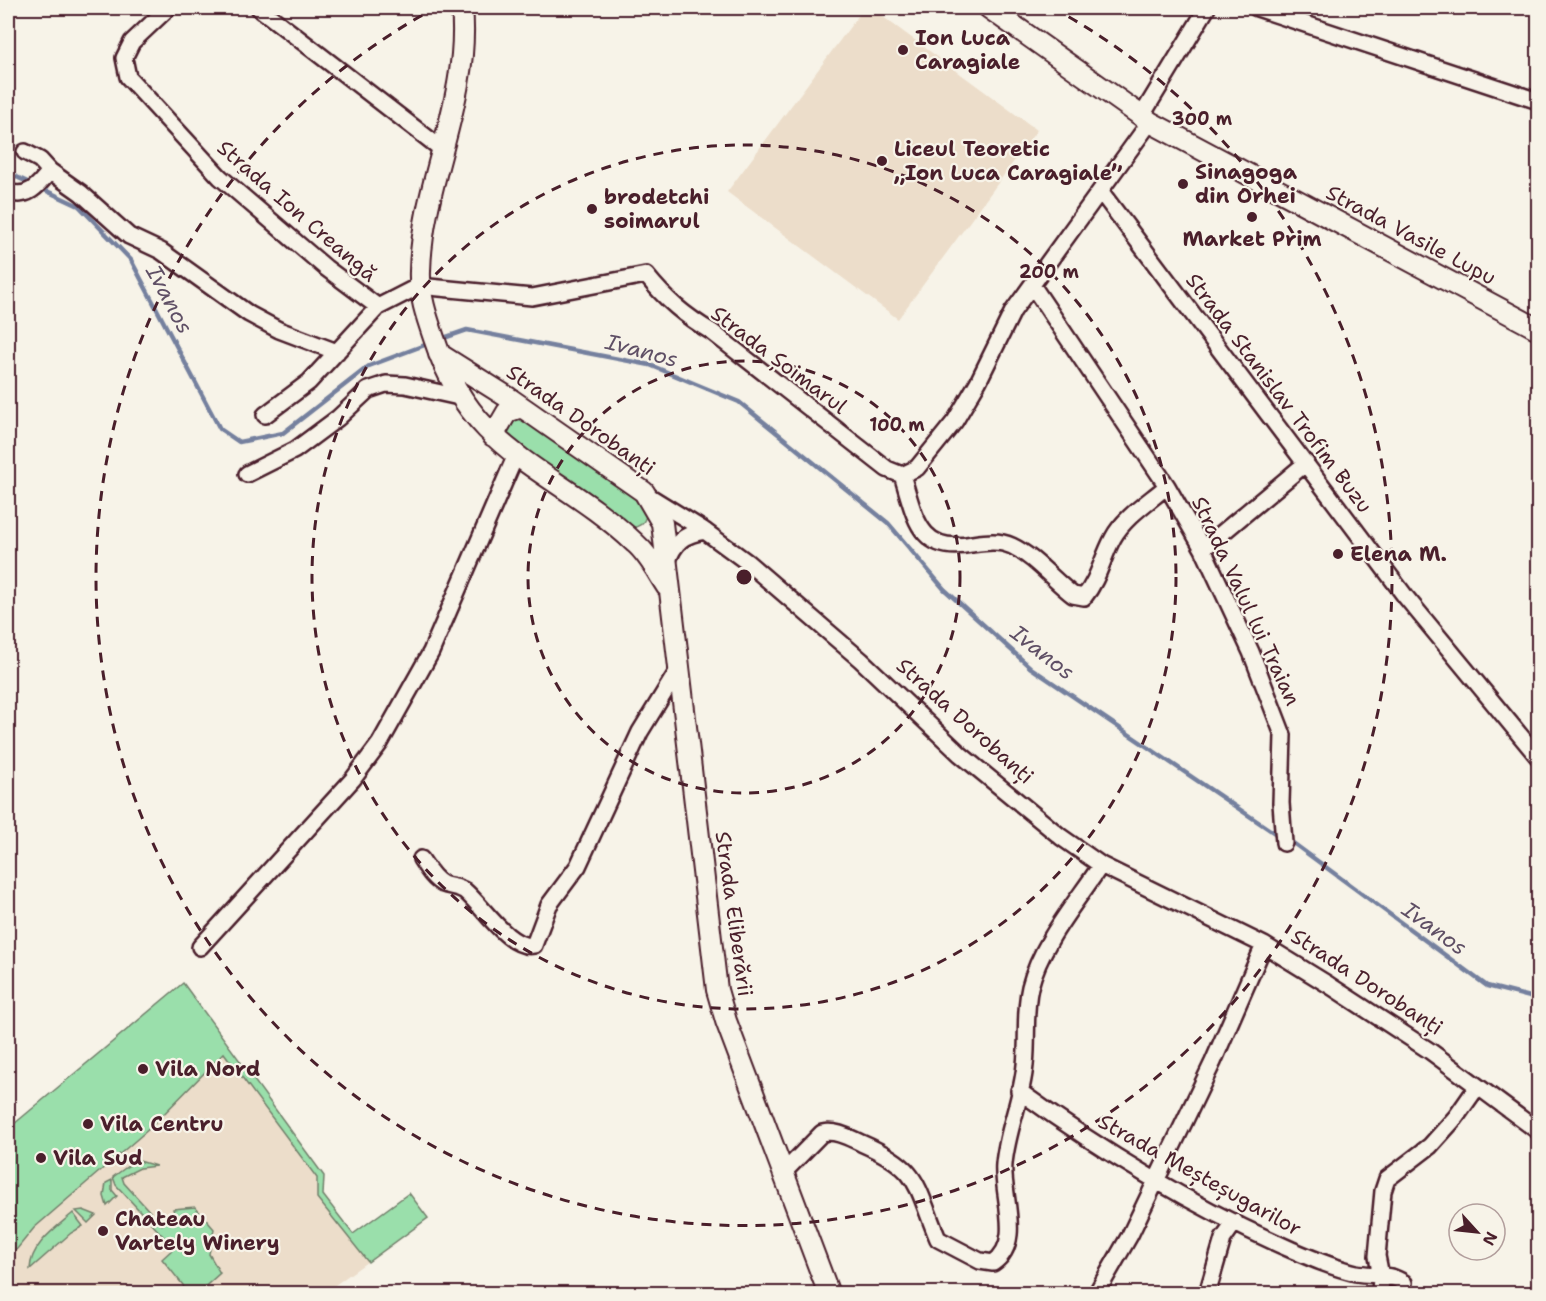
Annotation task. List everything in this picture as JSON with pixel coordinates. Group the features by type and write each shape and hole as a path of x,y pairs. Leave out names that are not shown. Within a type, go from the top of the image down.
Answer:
{"street":[{"name":"Strada Ion Creangă","path":"168,8 132,42 124,58 128,76 220,177 326,268 378,307"},
{"path":"259,8 443,150"},
{"path":"439,354 419,286 420,242 455,103 463,53 462,8"},
{"name":"Strada Vasile Lupu","path":"989,8 1146,119 1539,329"},
{"path":"902,475 917,468 955,421 978,382 1013,311 1101,192 1146,119 1207,8"},
{"path":"1257,8 1539,101"},
{"path":"25,152 40,160 44,179"},
{"path":"44,179 81,193 129,236 169,257 249,314 279,330 337,352"},
{"path":"8,192 21,195 44,179"},
{"name":"Strada Stanislav Trofim Buzu","path":"1101,192 1405,596 1539,757"},
{"name":"Strada Șoimarul","path":"419,286 532,297 646,275 666,300 687,317 721,339 887,469 902,475"},
{"name":"Strada Valul lui Traian","path":"1032,285 1167,486 1203,549 1251,652 1283,735 1281,803 1284,843"},
{"path":"265,415 309,382 378,307 419,286"},
{"name":"Strada Eliberării","path":"439,354 459,397 493,436 515,457 630,539 650,560 670,592"},
{"name":"Strada Dorobanți","path":"439,354 521,406 747,562 853,653 960,753 1061,837 1101,865 1264,945 1430,1051 1539,1131"},
{"path":"247,474 295,450 338,418 368,390 386,384 405,385 459,397"},
{"path":"493,436 507,412 521,406"},
{"path":"200,947 354,779 380,742 431,652 515,457"},
{"path":"1203,549 1306,464"},
{"name":"Strada Valul lui Traian","path":"902,475 919,526 924,534 935,543 948,547 991,541 1012,546 1073,595 1084,597 1095,584 1113,537 1130,518 1167,486"},
{"name":"Strada Eliberării","path":"644,492 662,524 717,990 829,1293"},
{"path":"630,539 642,533 656,512"},
{"path":"667,563 672,550 679,541 692,533 705,531"},
{"path":"421,859 435,879 466,893 502,930 519,943 534,945 549,905 578,866 640,732 680,667"},
{"path":"783,1173 822,1133 830,1132 853,1139 897,1161 913,1175 938,1239 980,1261 993,1263 1001,1258 1007,1249 1009,1211 1004,1167 1010,1127 1025,1066 1025,1028 1029,989 1036,966 1101,865"},
{"path":"1096,1293 1130,1234 1213,1062 1264,945"},
{"path":"1380,1293 1381,1276 1377,1256 1383,1191 1387,1179 1430,1146 1456,1117 1477,1087"},
{"name":"Strada Meșteșugarilor","path":"1019,1091 1065,1124 1156,1179 1235,1222 1327,1265 1381,1276 1394,1275 1404,1283"},
{"path":"1207,1293 1223,1239 1235,1222"}],"shaded area":[{"name":"Liceul Teoretic „Ion Luca Caragiale”","path":"864,8 871,8 1037,130 898,319 727,192"},
{"path":"183,983 324,1176 323,1195 353,1234 409,1193 428,1218 324,1293 206,1294 202,1290 198,1294 8,1294 8,1129"}],"green space":[{"path":"521,415 645,503 646,518 644,521 638,526 627,528 507,442 504,424"},
{"path":"183,983 324,1176 323,1195 353,1234 409,1193 428,1218 368,1262 317,1198 317,1178 224,1053 150,1128 34,1228 17,1249 8,1255 8,1129"},
{"path":"136,1160 156,1166 140,1168 122,1177 124,1183 162,1225 174,1215 173,1209 195,1207 214,1229 209,1254 220,1273 198,1293 185,1293 183,1285 162,1259 174,1248 116,1185 113,1177"},
{"path":"112,1180 112,1190 117,1196 107,1206 104,1196 106,1183"},
{"path":"83,1210 96,1215 88,1223 76,1211"},
{"path":"73,1213 83,1226 71,1233 30,1269 31,1260 40,1244"}],"waterway":[{"name":"Ivanos","path":"8,173 79,206 131,260 220,429 239,442 283,433 369,366 430,343"},
{"name":"Ivanos","path":"438,340 467,330 650,365 739,402 888,523 944,589 1031,668 1276,834"},
{"name":"Ivanos","path":"1293,843 1487,986 1538,999"}],"place":[{"name":"Ion Luca Caragiale","path":"903,50"},
{"name":"Liceul Teoretic „Ion Luca Caragiale”","path":"882,161"},
{"name":"Sinagoga din Orhei","path":"1183,184"},
{"name":"brodetchi soimarul","path":"592,209"},
{"name":"Market Prim","path":"1252,217"},
{"name":"Elena M.","path":"1338,554"},
{"name":"Vila Nord","path":"143,1069"},
{"name":"Vila Centru","path":"88,1124"},
{"name":"Vila Sud","path":"41,1158"},
{"name":"Chateau Vartely Winery","path":"103,1231"}]}
